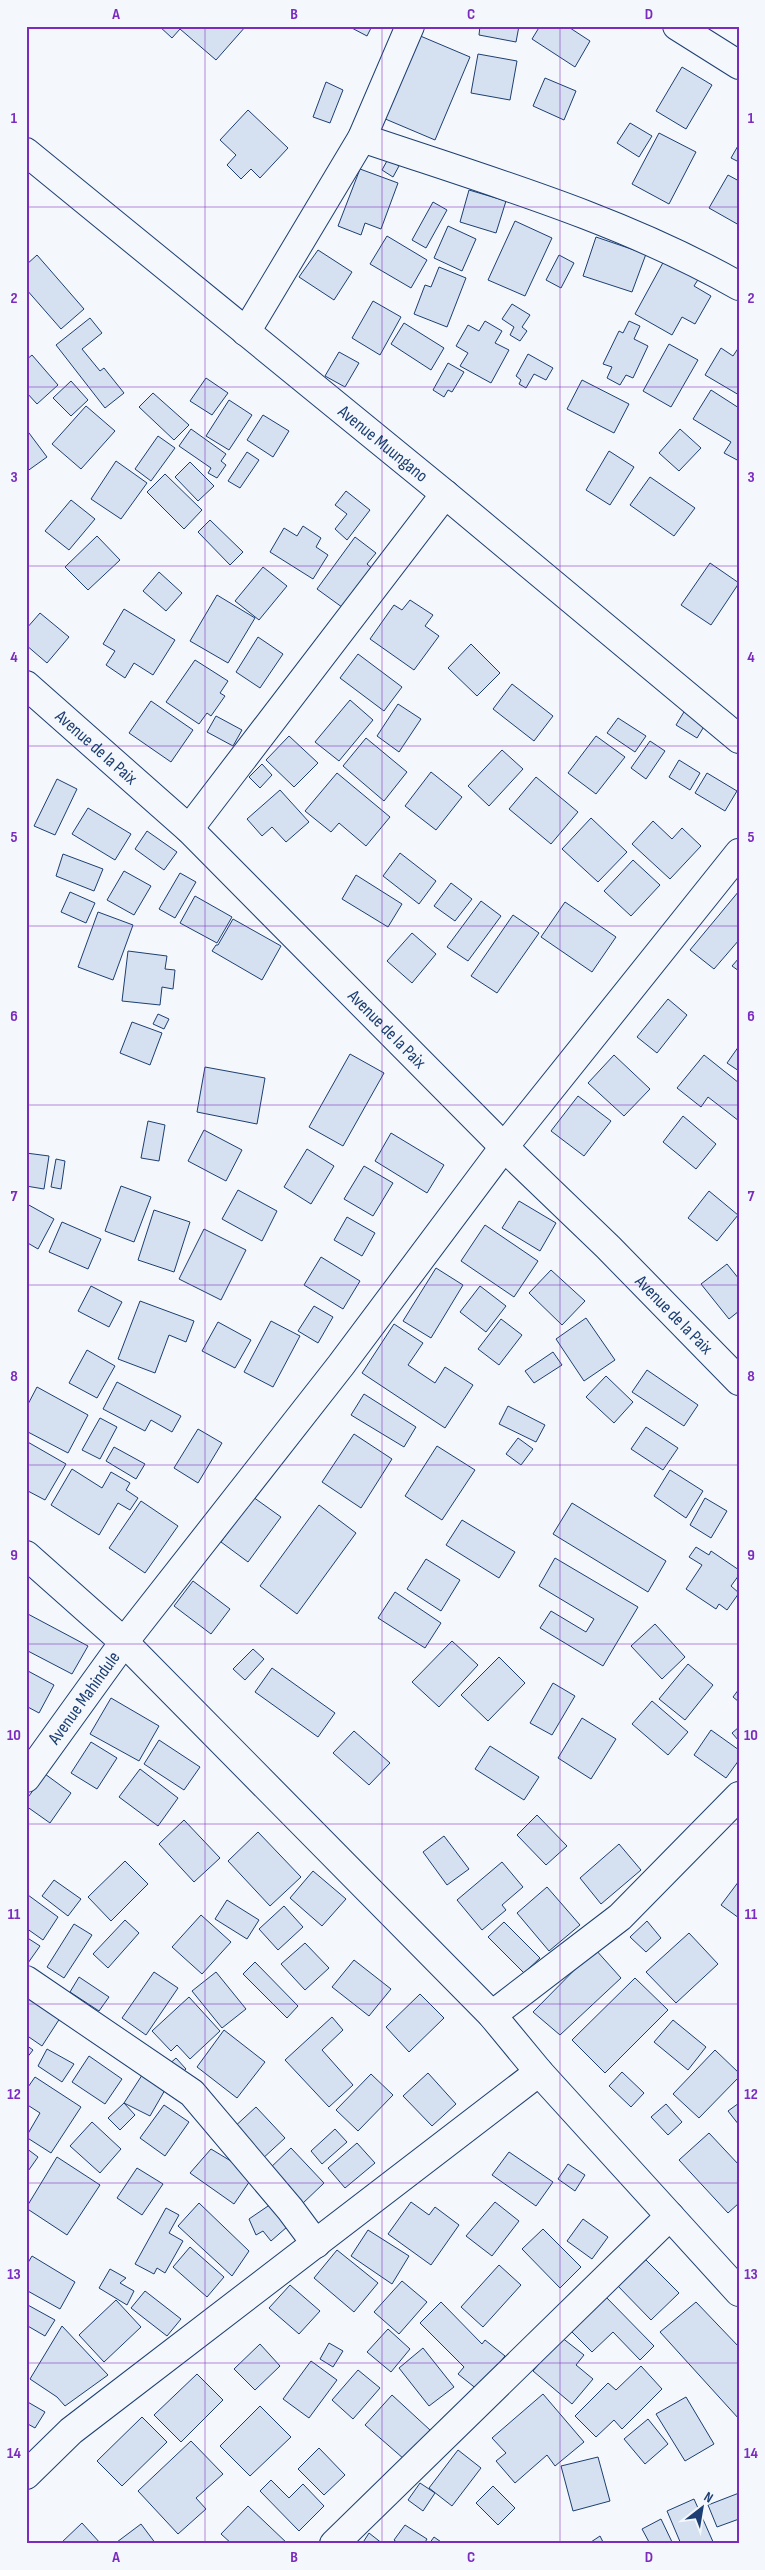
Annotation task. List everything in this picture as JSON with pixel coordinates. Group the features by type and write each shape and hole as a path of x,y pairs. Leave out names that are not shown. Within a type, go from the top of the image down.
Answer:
{"street":[{"path":"246,332 362,138 410,26"},
{"path":"677,26 739,65"},
{"path":"362,138 546,200 642,238 739,286"},
{"name":"Avenue Muungano","path":"26,152 445,494 739,739"},
{"path":"188,829 445,494"},
{"name":"Avenue de la Paix","path":"26,686 188,829 504,1147 608,1247 739,1381"},
{"name":"Avenue Mahindule","path":"26,1778 124,1642 341,1365 504,1147 739,853"},
{"path":"26,1555 124,1642 492,2015 540,2072 739,2292"},
{"path":"492,2015 620,1917 739,1796"},
{"path":"26,1980 192,2093 290,2209 316,2244"},
{"path":"26,2475 71,2431 540,2072"},
{"path":"334,2544 670,2216"}],"building":[{"path":"159,26 246,26 216,60 180,29 172,38"},
{"path":"348,26 372,26 367,36"},
{"path":"480,26 519,26 516,42 479,35"},
{"path":"540,26 567,26 590,41 575,67 532,39"},
{"path":"418,35 470,57 435,140 383,118"},
{"path":"478,54 517,61 510,100 471,93"},
{"path":"682,67 712,85 686,129 656,111"},
{"path":"545,78 576,91 564,120 533,106"},
{"path":"326,82 343,90 330,123 313,117"},
{"path":"248,110 288,148 260,178 251,169 241,179 227,165 236,155 220,140"},
{"path":"630,123 652,136 639,157 617,143"},
{"path":"659,133 696,152 669,204 632,184"},
{"path":"739,144 739,162 731,158"},
{"path":"388,159 399,166 393,177 382,170"},
{"path":"360,169 398,183 381,229 365,223 361,235 338,226"},
{"path":"728,175 739,181 739,225 709,208"},
{"path":"469,190 506,201 496,233 460,222"},
{"path":"433,202 447,210 426,248 412,240"},
{"path":"515,221 552,238 525,296 488,280"},
{"path":"448,226 476,239 462,271 434,258"},
{"path":"387,236 427,260 411,288 370,264"},
{"path":"596,237 646,254 632,292 583,276"},
{"path":"318,250 352,272 334,300 299,277"},
{"path":"37,255 84,309 61,329 26,289 26,265"},
{"path":"559,255 574,263 561,288 546,280"},
{"path":"665,259 699,278 694,286 711,296 695,324 682,317 672,335 635,314"},
{"path":"439,267 466,278 447,327 414,314 425,285 431,287"},
{"path":"373,301 401,317 380,355 352,338"},
{"path":"512,304 530,315 522,327 527,331 520,341 510,335 514,327 502,319"},
{"path":"90,318 102,333 82,349 100,371 104,368 124,393 105,408 56,345"},
{"path":"485,321 502,331 495,343 509,350 491,383 460,366 468,353 456,346 468,325 479,331"},
{"path":"629,321 640,326 634,339 648,346 633,378 626,375 620,385 607,378 612,367 603,364 619,331 623,333"},
{"path":"404,323 444,348 431,370 391,344"},
{"path":"669,344 698,360 671,407 643,391"},
{"path":"739,347 739,395 705,375 721,348 733,356"},
{"path":"339,352 359,363 345,387 325,376"},
{"path":"528,354 553,368 546,380 534,374 526,388 519,384 521,380 516,376"},
{"path":"32,355 58,385 37,404 26,392 26,360"},
{"path":"448,363 464,372 452,392 448,390 444,397 433,390"},
{"path":"206,378 228,393 212,415 190,401"},
{"path":"582,380 629,404 614,433 567,409"},
{"path":"71,381 88,400 71,416 53,398"},
{"path":"711,390 739,408 739,461 724,453 731,442 693,419"},
{"path":"153,393 189,425 174,440 139,407"},
{"path":"229,400 252,415 229,450 206,436"},
{"path":"86,406 115,431 81,469 52,444"},
{"path":"263,415 289,431 273,457 247,440"},
{"path":"26,429 47,457 26,472"},
{"path":"191,429 226,454 221,461 226,465 217,478 208,473 211,468 179,446"},
{"path":"680,429 701,448 679,471 659,453"},
{"path":"158,436 175,448 151,481 135,469"},
{"path":"609,451 634,467 610,505 586,490"},
{"path":"247,452 259,460 240,488 228,481"},
{"path":"116,461 147,483 121,519 91,499"},
{"path":"190,462 214,486 198,501 175,477"},
{"path":"165,474 202,510 184,529 147,492"},
{"path":"650,477 695,508 674,536 630,505"},
{"path":"346,491 370,510 347,540 335,529 347,514 335,505"},
{"path":"71,500 95,519 69,550 45,531"},
{"path":"210,520 243,552 230,565 198,532"},
{"path":"303,526 321,538 316,547 328,555 313,579 270,552 284,528 297,536"},
{"path":"97,536 120,560 88,590 65,567"},
{"path":"355,537 376,553 367,564 375,571 346,610 317,589"},
{"path":"710,563 739,583 711,625 681,605"},
{"path":"263,567 287,586 259,620 235,601"},
{"path":"159,572 182,593 166,611 143,591"},
{"path":"217,595 255,618 228,663 190,641"},
{"path":"410,600 433,615 425,626 439,636 414,670 370,639 394,605 402,610"},
{"path":"124,609 175,640 153,675 134,663 125,678 106,665 115,651 103,644"},
{"path":"40,613 69,637 47,663 26,645 26,629"},
{"path":"258,637 283,654 260,688 236,672"},
{"path":"471,644 500,673 477,696 448,668"},
{"path":"358,654 402,687 384,711 340,678"},
{"path":"195,660 228,681 220,693 225,696 211,716 207,713 199,724 166,702"},
{"path":"512,684 553,716 534,741 493,709"},
{"path":"350,700 373,720 339,761 315,742"},
{"path":"151,701 193,730 171,762 129,733"},
{"path":"398,704 421,719 399,752 377,736"},
{"path":"687,707 708,720 697,738 676,725"},
{"path":"216,716 242,730 233,746 207,732"},
{"path":"618,718 646,736 635,752 607,733"},
{"path":"289,736 318,763 294,787 266,760"},
{"path":"596,736 625,757 596,794 568,773"},
{"path":"366,738 407,772 384,801 343,766"},
{"path":"650,741 665,751 646,779 631,768"},
{"path":"502,750 523,769 489,806 468,786"},
{"path":"679,760 700,773 690,790 669,777"},
{"path":"262,764 272,775 260,788 249,777"},
{"path":"431,772 462,797 436,830 405,806"},
{"path":"337,773 390,817 366,846 339,823 331,832 305,811"},
{"path":"707,773 737,791 725,811 695,793"},
{"path":"536,777 578,812 551,844 509,809"},
{"path":"57,779 77,789 55,835 34,826"},
{"path":"280,790 309,822 286,842 272,827 262,836 247,819"},
{"path":"88,808 131,834 115,860 72,834"},
{"path":"591,818 627,852 598,882 562,849"},
{"path":"653,821 672,839 682,828 701,846 670,879 632,844"},
{"path":"147,831 177,852 164,870 135,849"},
{"path":"400,853 436,881 419,904 383,876"},
{"path":"63,854 103,869 94,891 56,876"},
{"path":"633,860 660,885 631,916 604,891"},
{"path":"124,871 151,886 134,915 107,900"},
{"path":"180,873 196,882 175,918 159,909"},
{"path":"356,875 402,904 388,927 342,899"},
{"path":"451,883 472,899 455,921 434,906"},
{"path":"739,891 739,940 714,969 690,950"},
{"path":"70,892 95,903 86,923 61,912"},
{"path":"195,896 232,917 217,943 180,923"},
{"path":"481,901 501,916 468,961 447,947"},
{"path":"565,902 616,937 592,972 541,937"},
{"path":"98,912 133,925 113,980 78,967"},
{"path":"513,915 539,933 497,993 471,976"},
{"path":"233,919 281,946 262,980 212,951 218,945"},
{"path":"412,933 436,954 412,983 387,961"},
{"path":"128,951 167,956 165,969 175,970 173,989 162,987 160,1005 122,1001"},
{"path":"739,958 739,971 732,966"},
{"path":"668,999 687,1015 657,1053 637,1037"},
{"path":"158,1014 169,1019 164,1029 153,1024"},
{"path":"132,1022 162,1033 150,1065 120,1053"},
{"path":"739,1046 739,1071 727,1063"},
{"path":"350,1054 384,1073 343,1146 309,1127"},
{"path":"614,1055 650,1089 624,1116 588,1083"},
{"path":"704,1055 739,1083 739,1121 708,1097 701,1107 677,1088"},
{"path":"205,1067 265,1078 257,1124 197,1112"},
{"path":"578,1096 611,1121 584,1156 551,1131"},
{"path":"683,1116 716,1144 696,1169 663,1142"},
{"path":"148,1121 165,1125 159,1161 141,1158"},
{"path":"204,1130 242,1150 226,1181 188,1161"},
{"path":"391,1133 444,1165 427,1193 375,1161"},
{"path":"307,1149 334,1166 311,1204 284,1187"},
{"path":"26,1153 49,1156 44,1189 26,1186"},
{"path":"56,1159 65,1161 61,1189 51,1187"},
{"path":"364,1166 393,1183 373,1216 344,1199"},
{"path":"121,1186 151,1197 134,1242 105,1231"},
{"path":"238,1190 277,1211 262,1241 222,1219"},
{"path":"709,1191 738,1215 717,1241 688,1218"},
{"path":"519,1201 556,1223 540,1251 502,1228"},
{"path":"27,1204 54,1219 38,1249 26,1242"},
{"path":"154,1210 190,1222 174,1272 138,1260"},
{"path":"347,1217 375,1233 362,1256 334,1240"},
{"path":"62,1222 101,1239 88,1269 49,1252"},
{"path":"485,1225 538,1261 514,1297 461,1261"},
{"path":"204,1229 246,1250 221,1300 179,1279"},
{"path":"321,1257 360,1281 343,1309 304,1285"},
{"path":"727,1264 739,1279 739,1311 729,1319 701,1284"},
{"path":"436,1268 463,1285 431,1338 403,1321"},
{"path":"551,1270 585,1301 562,1325 529,1293"},
{"path":"91,1286 122,1302 109,1327 78,1311"},
{"path":"480,1286 506,1306 486,1332 460,1312"},
{"path":"140,1301 194,1321 186,1342 169,1335 155,1373 118,1359"},
{"path":"314,1306 333,1317 318,1343 298,1331"},
{"path":"586,1318 615,1360 584,1381 556,1339"},
{"path":"501,1319 522,1335 499,1365 478,1349"},
{"path":"271,1321 300,1336 273,1387 244,1372"},
{"path":"218,1322 251,1340 235,1368 202,1351"},
{"path":"394,1324 423,1343 408,1365 435,1383 445,1367 473,1385 445,1428 362,1373"},
{"path":"87,1350 115,1366 97,1398 69,1383"},
{"path":"553,1352 562,1365 534,1383 525,1371"},
{"path":"647,1370 698,1405 684,1426 632,1392"},
{"path":"606,1376 633,1402 614,1423 586,1397"},
{"path":"117,1382 181,1416 172,1432 151,1420 145,1431 103,1409"},
{"path":"37,1387 88,1415 68,1453 26,1431 26,1408"},
{"path":"364,1394 416,1427 404,1447 351,1415"},
{"path":"508,1406 545,1425 536,1442 499,1424"},
{"path":"100,1418 117,1427 100,1459 82,1450"},
{"path":"646,1427 678,1448 663,1470 631,1449"},
{"path":"198,1429 222,1443 198,1483 174,1468"},
{"path":"354,1434 392,1459 361,1508 322,1482"},
{"path":"518,1438 533,1449 521,1465 506,1454"},
{"path":"26,1441 66,1464 45,1500 26,1490"},
{"path":"437,1446 475,1470 442,1520 405,1496"},
{"path":"114,1447 145,1464 136,1479 106,1461"},
{"path":"72,1469 102,1488 111,1472 130,1483 126,1490 138,1498 130,1510 118,1503 99,1535 51,1505"},
{"path":"670,1470 703,1491 686,1518 654,1496"},
{"path":"253,1497 281,1517 248,1562 221,1542"},
{"path":"705,1498 727,1511 711,1538 690,1525"},
{"path":"141,1501 178,1526 145,1573 109,1548"},
{"path":"572,1503 666,1561 648,1592 553,1534"},
{"path":"319,1505 356,1533 297,1614 260,1586"},
{"path":"462,1520 515,1552 499,1578 446,1545"},
{"path":"696,1547 709,1555 711,1551 739,1570 739,1575 731,1586 739,1593 727,1610 719,1604 716,1609 686,1589 702,1565 689,1557"},
{"path":"555,1558 638,1607 603,1666 540,1628 551,1611 586,1632 594,1619 539,1586"},
{"path":"426,1559 460,1580 441,1611 407,1589"},
{"path":"193,1581 230,1609 211,1634 174,1606"},
{"path":"395,1592 441,1623 425,1648 378,1618"},
{"path":"26,1613 88,1646 72,1674 26,1650"},
{"path":"655,1624 685,1657 662,1679 631,1646"},
{"path":"452,1641 478,1665 439,1707 412,1682"},
{"path":"253,1649 264,1659 245,1680 233,1669"},
{"path":"499,1657 525,1683 488,1721 461,1695"},
{"path":"688,1664 713,1685 685,1720 659,1699"},
{"path":"272,1668 335,1713 318,1737 255,1692"},
{"path":"28,1671 54,1685 39,1713 26,1706 26,1675"},
{"path":"553,1683 575,1696 552,1735 530,1723"},
{"path":"739,1689 739,1702 733,1697"},
{"path":"111,1698 159,1726 139,1761 90,1734"},
{"path":"652,1701 688,1732 668,1755 632,1724"},
{"path":"582,1718 616,1739 591,1779 558,1758"},
{"path":"739,1727 739,1741 732,1733"},
{"path":"711,1730 739,1750 739,1760 726,1778 694,1755"},
{"path":"354,1731 390,1763 369,1785 333,1753"},
{"path":"159,1740 200,1767 184,1790 144,1764"},
{"path":"91,1742 117,1758 97,1789 71,1773"},
{"path":"490,1746 539,1777 524,1800 475,1769"},
{"path":"140,1769 178,1798 158,1826 119,1797"},
{"path":"45,1774 71,1793 50,1823 26,1806 26,1800"},
{"path":"537,1815 567,1846 546,1865 517,1835"},
{"path":"184,1820 220,1858 194,1882 159,1844"},
{"path":"258,1832 301,1877 270,1906 228,1861"},
{"path":"444,1836 469,1869 447,1885 423,1852"},
{"path":"619,1844 641,1870 601,1904 580,1878"},
{"path":"125,1861 148,1884 111,1921 88,1897"},
{"path":"502,1862 523,1887 502,1905 506,1910 482,1930 457,1900"},
{"path":"313,1871 346,1899 322,1926 290,1898"},
{"path":"54,1880 81,1899 68,1916 42,1896"},
{"path":"739,1881 739,1918 721,1905"},
{"path":"547,1887 580,1925 549,1951 517,1913"},
{"path":"28,1895 58,1917 43,1940 26,1928"},
{"path":"227,1900 259,1920 247,1939 215,1919"},
{"path":"284,1906 303,1927 278,1950 259,1929"},
{"path":"201,1915 231,1942 202,1974 172,1947"},
{"path":"125,1920 139,1933 108,1968 93,1954"},
{"path":"647,1921 661,1938 646,1952 630,1937"},
{"path":"504,1922 540,1958 524,1973 488,1937"},
{"path":"74,1924 92,1935 64,1978 47,1967"},
{"path":"689,1933 718,1964 676,2003 646,1972"},
{"path":"26,1937 40,1946 28,1963 26,1962"},
{"path":"305,1943 329,1968 305,1990 281,1964"},
{"path":"595,1949 621,1978 560,2035 533,2012"},
{"path":"354,1960 391,1989 369,2016 332,1987"},
{"path":"255,1962 298,2006 287,2018 243,1974"},
{"path":"154,1972 178,1988 146,2035 122,2018"},
{"path":"216,1972 246,2009 222,2028 192,1991"},
{"path":"79,1977 109,1997 99,2011 70,1992"},
{"path":"635,1978 668,2010 605,2073 572,2040"},
{"path":"26,1990 62,2015 42,2046 26,2035"},
{"path":"420,1994 444,2018 409,2052 386,2027"},
{"path":"189,1997 220,2031 190,2059 177,2045 171,2051 152,2031"},
{"path":"332,2017 343,2030 322,2050 353,2085 329,2107 285,2060"},
{"path":"673,2020 706,2047 688,2070 654,2042"},
{"path":"224,2030 265,2062 237,2098 197,2067"},
{"path":"26,2045 33,2050 26,2059"},
{"path":"47,2049 74,2064 62,2082 38,2066"},
{"path":"715,2050 739,2073 739,2077 699,2118 673,2094"},
{"path":"89,2056 122,2079 105,2104 72,2082"},
{"path":"176,2058 186,2069 176,2078 166,2067"},
{"path":"146,2069 169,2083 150,2116 124,2103"},
{"path":"622,2072 644,2093 631,2107 609,2086"},
{"path":"428,2073 456,2104 432,2126 403,2096"},
{"path":"371,2074 393,2095 358,2131 336,2110"},
{"path":"35,2077 81,2107 51,2153 26,2137 40,2113 26,2104 26,2090"},
{"path":"124,2103 135,2115 120,2130 108,2118"},
{"path":"739,2103 739,2125 728,2111"},
{"path":"666,2104 682,2122 668,2135 651,2117"},
{"path":"164,2105 189,2122 165,2156 140,2138"},
{"path":"256,2107 285,2138 261,2160 232,2129"},
{"path":"92,2122 121,2149 100,2173 70,2146"},
{"path":"335,2129 347,2142 322,2164 311,2151"},
{"path":"709,2133 739,2165 739,2203 728,2213 679,2160"},
{"path":"357,2143 375,2163 345,2188 328,2168"},
{"path":"26,2148 38,2157 26,2174"},
{"path":"291,2148 324,2183 301,2205 267,2171"},
{"path":"211,2149 254,2175 234,2204 190,2173"},
{"path":"509,2152 553,2182 536,2206 492,2175"},
{"path":"57,2157 100,2185 67,2235 26,2208"},
{"path":"568,2164 585,2175 575,2191 558,2179"},
{"path":"137,2168 163,2184 142,2215 117,2198"},
{"path":"411,2202 429,2215 435,2207 459,2225 431,2265 388,2234"},
{"path":"495,2202 519,2221 492,2256 466,2236"},
{"path":"199,2203 249,2251 232,2276 178,2226"},
{"path":"271,2204 287,2227 271,2241 263,2231 256,2235 249,2219"},
{"path":"166,2208 179,2215 169,2233 183,2241 165,2273 157,2268 154,2274 135,2264"},
{"path":"583,2219 608,2237 592,2259 567,2241"},
{"path":"543,2229 581,2267 560,2288 522,2249"},
{"path":"368,2230 409,2256 392,2284 351,2256"},
{"path":"190,2247 224,2277 207,2297 173,2267"},
{"path":"337,2250 378,2283 354,2312 314,2278"},
{"path":"32,2256 75,2282 60,2309 26,2290 26,2266"},
{"path":"643,2257 679,2293 651,2320 616,2284"},
{"path":"499,2265 521,2285 483,2327 461,2307"},
{"path":"110,2269 126,2278 120,2283 134,2291 127,2305 99,2288"},
{"path":"402,2281 427,2302 399,2334 374,2312"},
{"path":"290,2285 320,2311 299,2334 269,2308"},
{"path":"145,2291 181,2319 167,2336 131,2308"},
{"path":"604,2295 654,2346 640,2360 613,2332 592,2352 569,2329"},
{"path":"116,2300 141,2327 104,2362 79,2335"},
{"path":"441,2302 482,2344 485,2340 505,2356 478,2390 458,2374 464,2367 420,2323"},
{"path":"696,2302 739,2347 739,2419 660,2332"},
{"path":"26,2304 55,2320 45,2336 26,2325"},
{"path":"62,2326 108,2375 65,2406 57,2397 30,2379"},
{"path":"388,2329 410,2349 391,2372 367,2352"},
{"path":"561,2337 584,2355 576,2365 593,2379 572,2404 533,2371"},
{"path":"329,2343 343,2351 333,2367 320,2359"},
{"path":"260,2344 280,2366 255,2390 234,2369"},
{"path":"423,2348 454,2387 429,2406 399,2368"},
{"path":"311,2361 337,2380 309,2418 283,2399"},
{"path":"641,2366 662,2389 622,2429 614,2420 596,2437 575,2416 608,2383 616,2390"},
{"path":"358,2370 380,2388 353,2419 332,2400"},
{"path":"197,2374 223,2400 181,2442 154,2415"},
{"path":"543,2394 584,2442 555,2466 547,2455 515,2483 496,2461 506,2453 492,2438"},
{"path":"392,2395 430,2430 404,2459 365,2425"},
{"path":"686,2397 714,2444 685,2461 656,2414"},
{"path":"26,2401 45,2412 35,2428 26,2423"},
{"path":"260,2406 291,2437 250,2476 220,2446"},
{"path":"142,2417 167,2442 122,2486 97,2461"},
{"path":"648,2419 668,2444 645,2464 624,2439"},
{"path":"191,2441 223,2474 196,2498 206,2509 178,2534 138,2491"},
{"path":"319,2448 345,2475 324,2495 298,2469"},
{"path":"458,2450 481,2468 452,2506 429,2488"},
{"path":"598,2457 610,2501 573,2511 561,2466"},
{"path":"271,2480 289,2498 303,2484 324,2506 299,2531 260,2491"},
{"path":"420,2483 435,2493 423,2511 408,2500"},
{"path":"493,2486 515,2508 498,2525 476,2503"},
{"path":"739,2493 739,2519 717,2527 708,2505"},
{"path":"694,2499 714,2544 681,2544 667,2511"},
{"path":"248,2506 288,2544 232,2544 221,2534"},
{"path":"661,2519 673,2544 645,2544 649,2542 642,2529"},
{"path":"82,2523 101,2544 61,2543"},
{"path":"141,2524 156,2544 118,2544 117,2542"},
{"path":"405,2525 427,2539 424,2544 399,2544 394,2540"},
{"path":"369,2533 383,2544 362,2544"},
{"path":"600,2536 604,2544 588,2544"},
{"path":"434,2537 444,2544 429,2544"}]}
